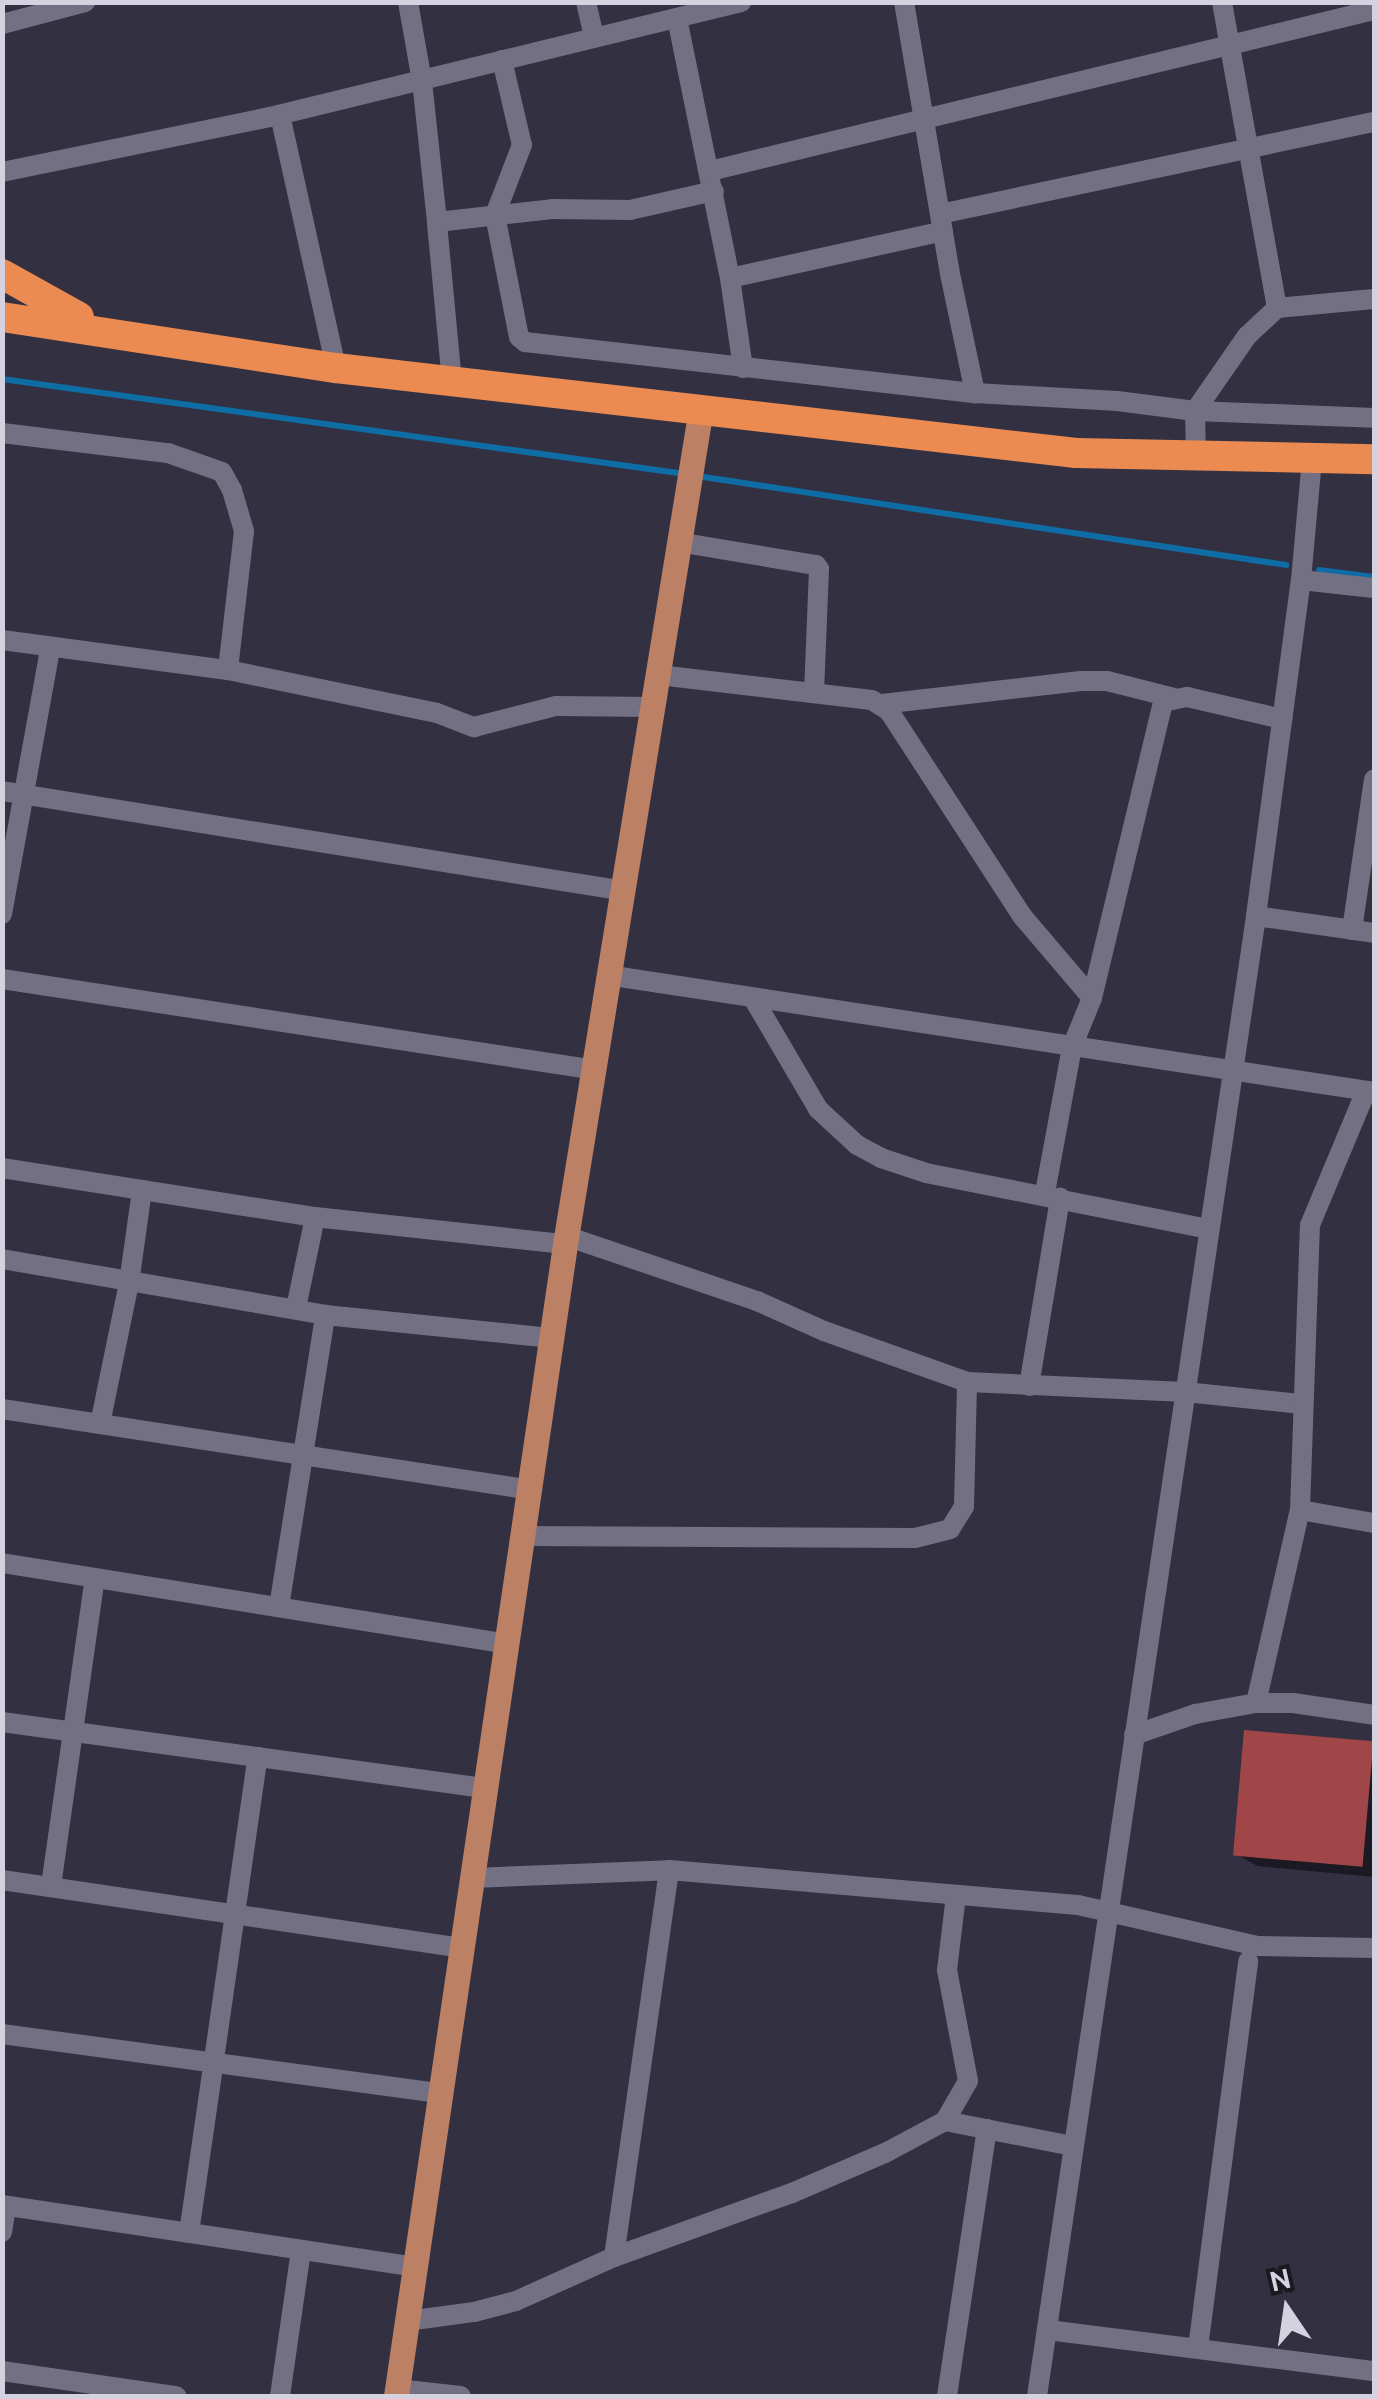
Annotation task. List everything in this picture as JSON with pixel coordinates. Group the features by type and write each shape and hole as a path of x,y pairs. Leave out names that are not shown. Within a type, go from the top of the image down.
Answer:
{"highway":[{"path":"2,274 108,332"},
{"path":"2,317 336,368 1076,453 1374,459"},
{"path":"2,336 87,340 108,332"}],"main road":[{"path":"397,2392 566,1240 701,408"}],"street":[{"path":"2,24 85,2"},
{"path":"408,2 422,81 452,382"},
{"path":"586,2 594,37"},
{"path":"2,172 280,114 742,2"},
{"path":"904,2 975,393"},
{"path":"1222,2 1278,308"},
{"path":"437,222 583,208 630,210 712,181 926,117 1374,10"},
{"path":"677,18 712,181 743,368"},
{"path":"502,60 522,144 495,215 520,337 525,342 975,393 1117,402 1195,412 1374,418"},
{"path":"280,114 336,368"},
{"path":"730,278 941,222 1374,122"},
{"path":"1196,456 1195,412 1247,336 1278,308 1374,299"},
{"path":"2,433 168,452 222,472 232,490 244,531 228,670"},
{"path":"1037,2396 1256,916 1302,580 1312,460"},
{"path":"678,542 816,565 819,570 814,693"},
{"path":"1302,580 1374,588"},
{"path":"2,640 228,670 437,713 474,726 556,706 653,707"},
{"path":"2,914 13,792 50,649"},
{"path":"658,675 882,704 1033,683 1106,682 1282,720"},
{"path":"1029,1386 1072,1046 1092,998 1157,715 1163,702 1174,698"},
{"path":"882,704 1023,917 1092,998"},
{"path":"1352,930 1374,780"},
{"path":"13,792 624,891"},
{"path":"1256,916 1374,934"},
{"path":"607,976 1370,1091 1310,1226 1300,1510 1256,1702"},
{"path":"2,979 595,1070"},
{"path":"753,998 818,1109 858,1145 899,1166 1209,1229"},
{"path":"2,1168 316,1217 566,1240 757,1301 824,1331 967,1382 1185,1392 1302,1404"},
{"path":"100,1424 129,1282 142,1190"},
{"path":"296,1308 316,1217"},
{"path":"2,1259 325,1314 552,1338"},
{"path":"279,1607 325,1314"},
{"path":"523,1536 915,1538 950,1529 964,1507 967,1382"},
{"path":"2,1409 532,1490"},
{"path":"1300,1510 1374,1523"},
{"path":"2,1563 508,1644"},
{"path":"51,1886 95,1578"},
{"path":"1134,1735 1195,1714 1256,1702 1293,1703 1374,1715"},
{"path":"2,1722 486,1788"},
{"path":"189,2233 210,2064 258,1757"},
{"path":"473,1878 669,1870 1108,1910 1257,1946 1374,1948"},
{"path":"614,2257 669,1870"},
{"path":"2,1880 462,1948"},
{"path":"407,2320 474,2312 516,2300 614,2257 792,2193 945,2121 968,2082 947,1970 956,1896"},
{"path":"1198,2348 1248,1961"},
{"path":"2,2034 441,2093"},
{"path":"945,2121 1073,2146"},
{"path":"947,2396 987,2129"},
{"path":"2,2232 4,2205 416,2267"},
{"path":"280,2396 301,2251"},
{"path":"1048,2330 1374,2371"},
{"path":"2,2371 176,2396"},
{"path":"397,2392 461,2396"}],"building":[{"path":"1244,1730 1374,1741 1363,1867 1233,1856"}],"waterway":[{"path":"2,379 685,474"},
{"path":"697,476 1286,565"},
{"path":"1319,570 1374,577"}]}
